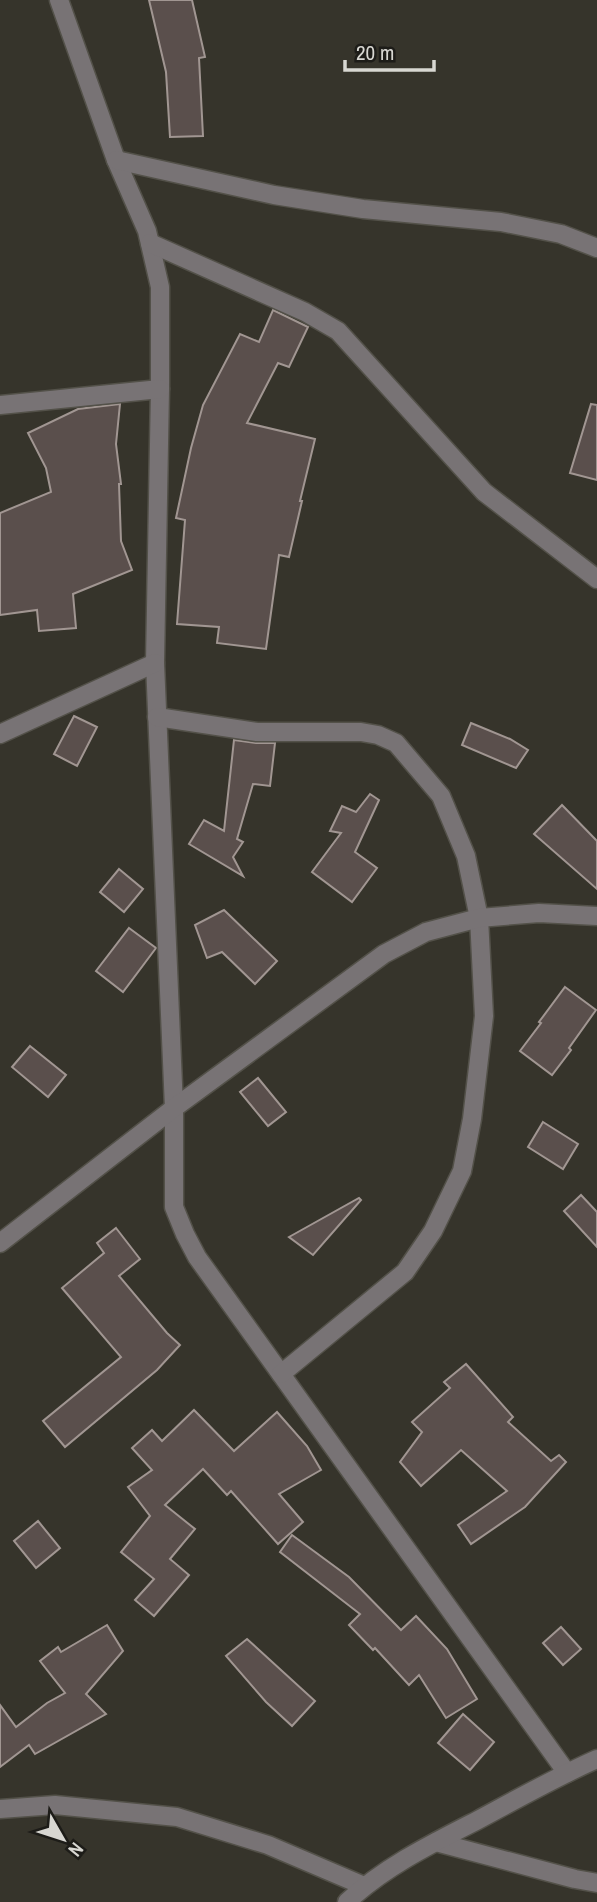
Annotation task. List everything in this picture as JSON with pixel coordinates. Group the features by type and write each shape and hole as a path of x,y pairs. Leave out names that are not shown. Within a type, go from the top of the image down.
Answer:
{"street":[{"path":"59,0 116,160 147,231 160,287 155,663 174,1108 174,1207 197,1257 567,1773"},
{"path":"116,160 286,197 363,209 501,222 561,234 597,248"},
{"path":"150,243 305,312 338,331 484,492 597,579"},
{"path":"0,405 160,389"},
{"path":"0,734 155,663"},
{"path":"157,717 257,732 361,732 378,735 396,743 441,796 466,856 479,918 484,1016 472,1119 462,1171 433,1231 405,1272 281,1374"},
{"path":"0,1243 174,1108 384,954 426,932 479,918 539,913 597,916"},
{"path":"347,1902 364,1886 436,1842 597,1759"},
{"path":"0,1809 55,1805 177,1817 268,1845 364,1886"},
{"path":"436,1842 597,1883"}],"building":[{"path":"149,0 192,0 205,57 199,58 203,136 170,137 166,72"},
{"path":"273,310 308,327 289,367 278,363 247,423 315,439 289,557 279,555 266,649 217,643 219,627 177,624 185,520 176,518 203,405 240,334 259,342"},
{"path":"120,404 116,444 121,484 121,541 132,570 73,594 76,628 39,631 37,610 0,615 0,513 51,492 46,468 28,433 78,409"},
{"path":"591,404 597,405 597,480 570,473"},
{"path":"74,716 97,727 77,766 54,754"},
{"path":"471,723 510,739 528,750 516,768 462,745"},
{"path":"234,740 275,743 270,786 253,784 237,839 243,842 233,857 243,876 189,844 204,820 224,831"},
{"path":"370,794 379,800 355,852 377,868 352,902 312,872 341,833 330,831 342,806 356,812"},
{"path":"562,805 597,841 597,889 534,834"},
{"path":"119,869 143,889 124,912 100,892"},
{"path":"224,910 277,961 255,984 222,952 207,958 195,925"},
{"path":"129,928 156,948 123,992 96,971"},
{"path":"565,987 596,1010 552,1075 520,1051"},
{"path":"30,1046 66,1075 48,1097 12,1067"},
{"path":"258,1078 286,1112 268,1126 240,1092"},
{"path":"543,1122 578,1144 563,1169 528,1147"},
{"path":"581,1195 597,1212 597,1247 564,1211"},
{"path":"359,1198 361,1200 313,1255 289,1237"},
{"path":"116,1228 140,1259 119,1276 180,1345 157,1370 65,1447 43,1421 121,1357 62,1288 104,1253 97,1243"},
{"path":"466,1364 513,1417 508,1422 551,1461 559,1455 566,1462 525,1507 471,1544 458,1525 507,1491 461,1450 421,1486 400,1462 422,1432 412,1422 450,1388 444,1382"},
{"path":"194,1410 234,1451 277,1412 307,1446 321,1470 279,1494 303,1522 278,1544 231,1491 227,1495 203,1469 165,1505 195,1529 170,1559 189,1575 154,1616 135,1600 154,1579 121,1552 150,1516 128,1487 152,1470 132,1448 152,1430 162,1441"},
{"path":"38,1521 60,1548 36,1568 14,1541"},
{"path":"292,1535 349,1577 401,1630 416,1616 447,1649 477,1699 446,1718 419,1675 409,1685 375,1648 373,1650 349,1625 360,1614 280,1552"},
{"path":"107,1625 123,1651 86,1694 106,1714 35,1754 29,1745 0,1767 0,1705 16,1727 65,1693 40,1661 58,1647 61,1652"},
{"path":"561,1627 581,1649 563,1665 543,1643"},
{"path":"247,1639 315,1701 292,1726 266,1702 226,1656"},
{"path":"463,1714 494,1742 470,1770 438,1743"}]}
